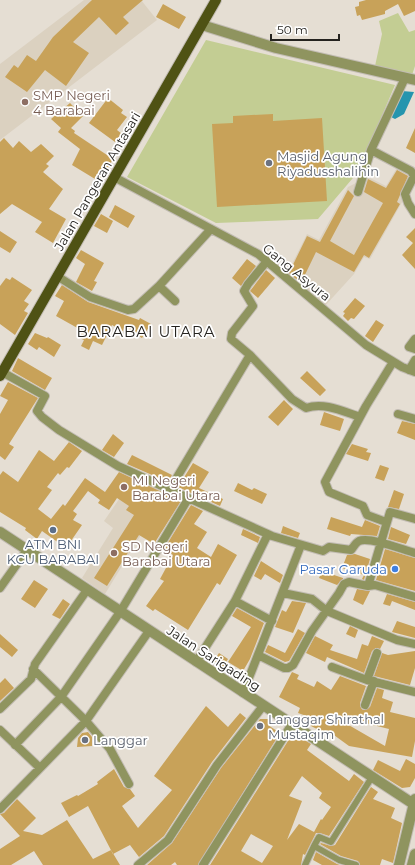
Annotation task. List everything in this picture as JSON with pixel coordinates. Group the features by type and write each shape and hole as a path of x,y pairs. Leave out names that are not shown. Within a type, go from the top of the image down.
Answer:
{"main road":[{"name":"Jalan Pangeran Antasari","path":"1,374 216,0"}],"street":[{"path":"202,25 276,48 415,80"},
{"path":"358,192 371,150 404,78"},
{"path":"371,150 411,171 414,176 414,182 405,194 408,203 415,214"},
{"name":"Gang Asyura","path":"114,177 258,254 366,345 393,362 412,371"},
{"path":"57,276 90,297 128,310 134,309 158,286 210,229"},
{"path":"267,261 244,291 253,306 232,333 231,339 250,355 292,399 306,408 315,405 327,406 360,417"},
{"path":"158,286 175,301"},
{"path":"415,339 410,347 415,349"},
{"path":"170,489 250,355"},
{"path":"412,371 415,360"},
{"path":"386,522 367,515 363,506 329,492 325,482 360,417 393,362"},
{"path":"1,374 45,396 38,408 38,412 59,430 118,466 268,534 302,546 323,551 329,547 351,550 359,541 381,542 415,553"},
{"path":"398,414 415,419"},
{"path":"15,745 61,697 120,612 188,499"},
{"path":"368,586 390,512 415,519"},
{"name":"Jalan Sarigading","path":"0,532 372,777 415,802"},
{"path":"196,662 234,601 268,534"},
{"path":"243,693 302,546"},
{"path":"0,588 27,550"},
{"path":"258,655 284,668 288,668 293,665 312,631 346,582 368,586 375,585 415,598"},
{"path":"0,709 31,679 33,669 87,590"},
{"path":"284,594 312,599 327,611 398,640 415,644"},
{"path":"234,601 272,621"},
{"path":"0,809 86,721 149,631"},
{"path":"365,705 377,653"},
{"path":"332,667 370,681 415,692"},
{"path":"33,669 86,721 110,749 129,784"},
{"path":"138,865 168,840 217,765 263,706"},
{"path":"203,865 292,724"},
{"path":"0,730 40,768"},
{"path":"305,865 318,837 331,842 372,777"},
{"path":"399,865 415,802"},
{"path":"314,846 339,860 356,865"},
{"path":"412,865 415,854"}],"shaded area":[{"name":"SMP Negeri 4 Barabai","path":"84,0 141,0 157,20 0,140 0,64"},
{"path":"398,166 415,179 370,259 364,257 354,274 324,307 285,278 307,234 319,240 348,187 368,177 386,186"},
{"name":"SD Negeri Barabai Utara","path":"145,480 166,494 105,594 82,578 113,528 104,521 124,492 133,498"}],"green space":[{"path":"398,13 409,32 415,30 415,66 412,75 375,66 382,34 379,21"},
{"path":"206,40 395,85 358,172 318,219 216,223 127,177"}],"water":[{"path":"402,91 414,92 404,114 395,119 391,117"}],"building":[{"path":"92,0 143,0 123,17 129,23 116,35 99,17 73,42 89,53 66,86 45,70 27,92 5,77 14,65 18,68 27,55 36,61 53,37"},
{"path":"366,0 415,0 415,11 404,16 398,4 385,11 385,14 362,20 360,15 357,16 355,7 359,6 359,2"},
{"path":"163,4 186,17 179,29 156,17"},
{"path":"108,98 123,110 121,113 127,117 117,130 122,134 115,142 89,123"},
{"path":"70,103 83,116 71,128 75,131 74,133 113,159 100,182 72,165 80,149 58,132 61,128 51,119"},
{"name":"Masjid Agung Riyadusshalihin","path":"273,114 273,121 322,118 327,201 217,207 212,124 233,123 233,116"},
{"path":"415,128 415,153 406,148"},
{"path":"4,138 13,148 19,141 31,152 41,144 54,156 46,164 49,166 43,172 63,189 49,209 66,219 53,243 35,232 42,222 12,204 0,214 0,142"},
{"path":"397,170 408,176 397,202 400,204 369,258 364,255 354,272 316,252 301,283 289,273 307,236 320,242 348,190 354,196 330,241 354,255 383,203 364,192 368,179 386,188"},
{"path":"115,205 135,216 128,228 109,217"},
{"path":"101,214 113,221 107,233 94,226"},
{"path":"415,228 415,269 402,255 413,243 406,237"},
{"path":"0,231 17,242 10,253 0,247"},
{"path":"81,250 104,263 94,281 97,282 92,291 76,282 85,264 76,258"},
{"path":"247,259 256,266 241,286 232,278"},
{"path":"266,270 275,278 258,298 250,291"},
{"path":"12,277 32,290 24,301 29,304 24,311 28,313 15,335 0,324 0,286 6,278 10,280"},
{"path":"62,285 88,302 139,320 140,318 151,324 142,338 124,327 123,331 112,325 102,345 93,341 89,350 81,346 84,340 77,337 81,330 56,316 64,301 55,296"},
{"path":"355,298 365,306 354,319 351,318 348,321 343,316 345,313 343,312"},
{"path":"376,320 384,325 373,342 365,336"},
{"path":"35,333 47,338 48,337 61,345 54,357 39,347 37,350 28,344"},
{"path":"18,358 52,378 45,390 12,371"},
{"path":"307,371 326,390 320,396 300,378"},
{"path":"8,382 38,398 9,444 14,447 5,460 0,456 0,414 8,400 0,396"},
{"path":"284,400 293,409 278,426 268,417"},
{"path":"324,412 344,419 340,431 320,425"},
{"path":"402,421 415,424 415,440 397,433"},
{"path":"113,434 124,443 114,457 102,450"},
{"path":"69,442 82,451 69,468 67,467 60,475 58,473 47,487 52,490 38,509 51,519 63,504 65,506 85,478 105,492 119,472 181,501 154,544 139,535 107,586 94,578 134,515 126,510 129,506 117,498 109,510 98,503 100,500 88,491 73,511 77,514 73,520 82,525 64,551 57,546 59,543 42,531 37,539 25,530 26,528 0,512 0,475 3,471 18,482 39,450 54,461"},
{"path":"352,444 368,449 366,452 371,453 368,461 346,454"},
{"path":"132,455 172,475 168,482 127,464"},
{"path":"193,463 209,472 199,488 223,499 220,506 178,487"},
{"path":"380,465 389,468 384,481 375,478"},
{"path":"238,483 252,490 254,488 267,494 262,504 234,491"},
{"path":"394,490 404,494 399,509 388,507"},
{"path":"191,505 203,511 194,524 207,532 197,548 211,557 218,544 237,555 220,585 217,583 188,630 155,609 153,611 146,606 164,581 160,579 173,555 164,549"},
{"path":"331,517 362,527 365,520 380,526 377,536 351,534 350,536 327,529"},
{"path":"283,526 300,533 298,538 281,533"},
{"path":"391,527 410,535 406,544 388,539"},
{"path":"243,529 260,537 258,543 241,535"},
{"name":"Pasar Garuda","path":"385,549 415,558 415,591 376,580"},
{"path":"355,554 370,559 364,580 362,579 364,575 342,568 347,555"},
{"path":"261,561 283,575 280,583 265,574 261,580 254,576"},
{"path":"322,571 343,579 337,585 319,578"},
{"path":"34,580 48,589 35,608 21,599"},
{"path":"357,589 370,591 363,605 353,600"},
{"path":"387,594 415,602 415,610 392,601 390,606 383,604"},
{"path":"63,599 70,604 60,619 52,615"},
{"path":"292,601 306,603 293,633 275,627 282,610 286,612"},
{"path":"237,608 264,623 250,659 243,671 228,662 251,627 232,616"},
{"path":"397,621 415,627 415,638 392,632"},
{"path":"350,626 358,630 355,638 346,634"},
{"path":"298,629 305,633 289,661 285,662 265,652 268,645 285,653"},
{"path":"0,634 18,650 12,657 0,647"},
{"path":"315,636 333,645 330,650 357,659 362,644 368,646 372,636 384,641 380,649 376,648 372,651 364,673 327,657 325,662 306,653"},
{"path":"415,651 415,668 410,685 374,676 382,653 388,655"},
{"path":"219,653 228,659 223,667 214,661"},
{"path":"292,672 299,675 297,679 314,687 317,681 331,690 340,676 366,686 360,703 363,710 370,707 377,688 384,690 382,698 393,702 390,712 415,718 415,741 412,757 349,746 327,730 325,733 311,726 315,719 298,713 300,708 279,697","holes":["333,715 389,729 385,746"]},
{"path":"5,678 14,688 0,701 0,683"},
{"path":"206,706 228,727 240,713 246,718 212,762 164,836 139,857 130,845 113,854 88,806 69,817 61,803 77,795 78,796 98,784 97,782 114,769 124,787 130,789 135,796 122,806 138,828 172,790 154,776"},
{"path":"260,719 268,719 268,725 280,733 198,865 177,865 175,862 171,865 147,865 172,843 221,768"},
{"name":"Langgar","path":"88,732 92,737 92,746 77,747 78,738 82,733"},
{"path":"293,733 311,744 307,750 349,781 354,774 364,782 329,836 316,833 305,855 303,854 301,865 210,865","holes":["302,776 322,793 319,798 331,807 322,820 321,819 314,832 299,824 287,840 302,801 289,796","251,834 273,846 262,863 241,851"]},
{"path":"406,759 415,764 415,778 410,787 402,788 373,770 378,760 400,771"},
{"path":"371,787 378,792 373,799 395,808 391,818 402,823 393,863 382,859 380,865 360,865 358,861 341,856 320,844 331,846 335,845"},
{"path":"17,799 36,818 23,831 42,835 67,820 93,859 111,850 120,865 43,865 34,851 11,865 0,865 0,849 20,836 0,814 4,813"},
{"path":"316,852 340,865 322,865 313,860"}],"place":[{"name":"SMP Negeri 4 Barabai","path":"25,102"},
{"name":"Masjid Agung Riyadusshalihin","path":"269,163"},
{"name":"MI Negeri Barabai Utara","path":"124,487"},
{"name":"ATM BNI KCU BARABAI","path":"53,530"},
{"name":"SD Negeri Barabai Utara","path":"114,553"},
{"name":"Pasar Garuda","path":"395,569"},
{"name":"Langgar Shirathal Mustaqim","path":"260,726"},
{"name":"Langgar","path":"85,740"}],"district":[{"name":"BARABAI UTARA","path":"146,331"}]}
